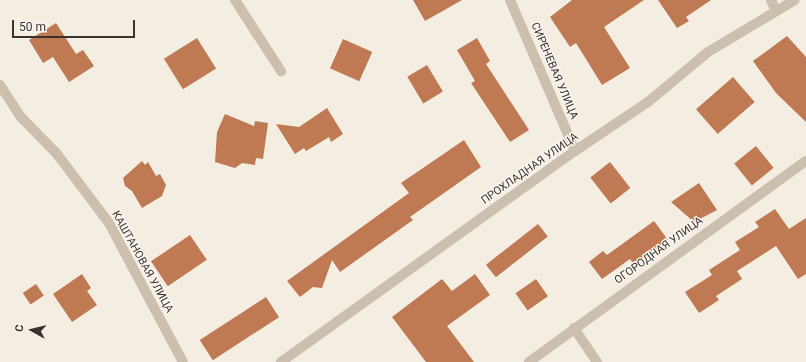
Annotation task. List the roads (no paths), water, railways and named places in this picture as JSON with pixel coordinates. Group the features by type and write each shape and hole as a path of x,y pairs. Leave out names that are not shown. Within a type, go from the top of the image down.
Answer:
{"street":[{"path":"235,0 281,70"},
{"name":"СИРЕНЕВАЯ УЛИЦА","path":"510,0 575,151"},
{"path":"771,0 776,11"},
{"name":"ПРОХЛАДНАЯ УЛИЦА","path":"281,362 575,151 648,102 708,52 795,0"},
{"name":"КАШТАНОВАЯ УЛИЦА","path":"0,85 21,117 57,154 109,223 183,362"},
{"name":"ОГОРОДНАЯ УЛИЦА","path":"529,362 806,161"},
{"path":"574,328 597,362"}]}
